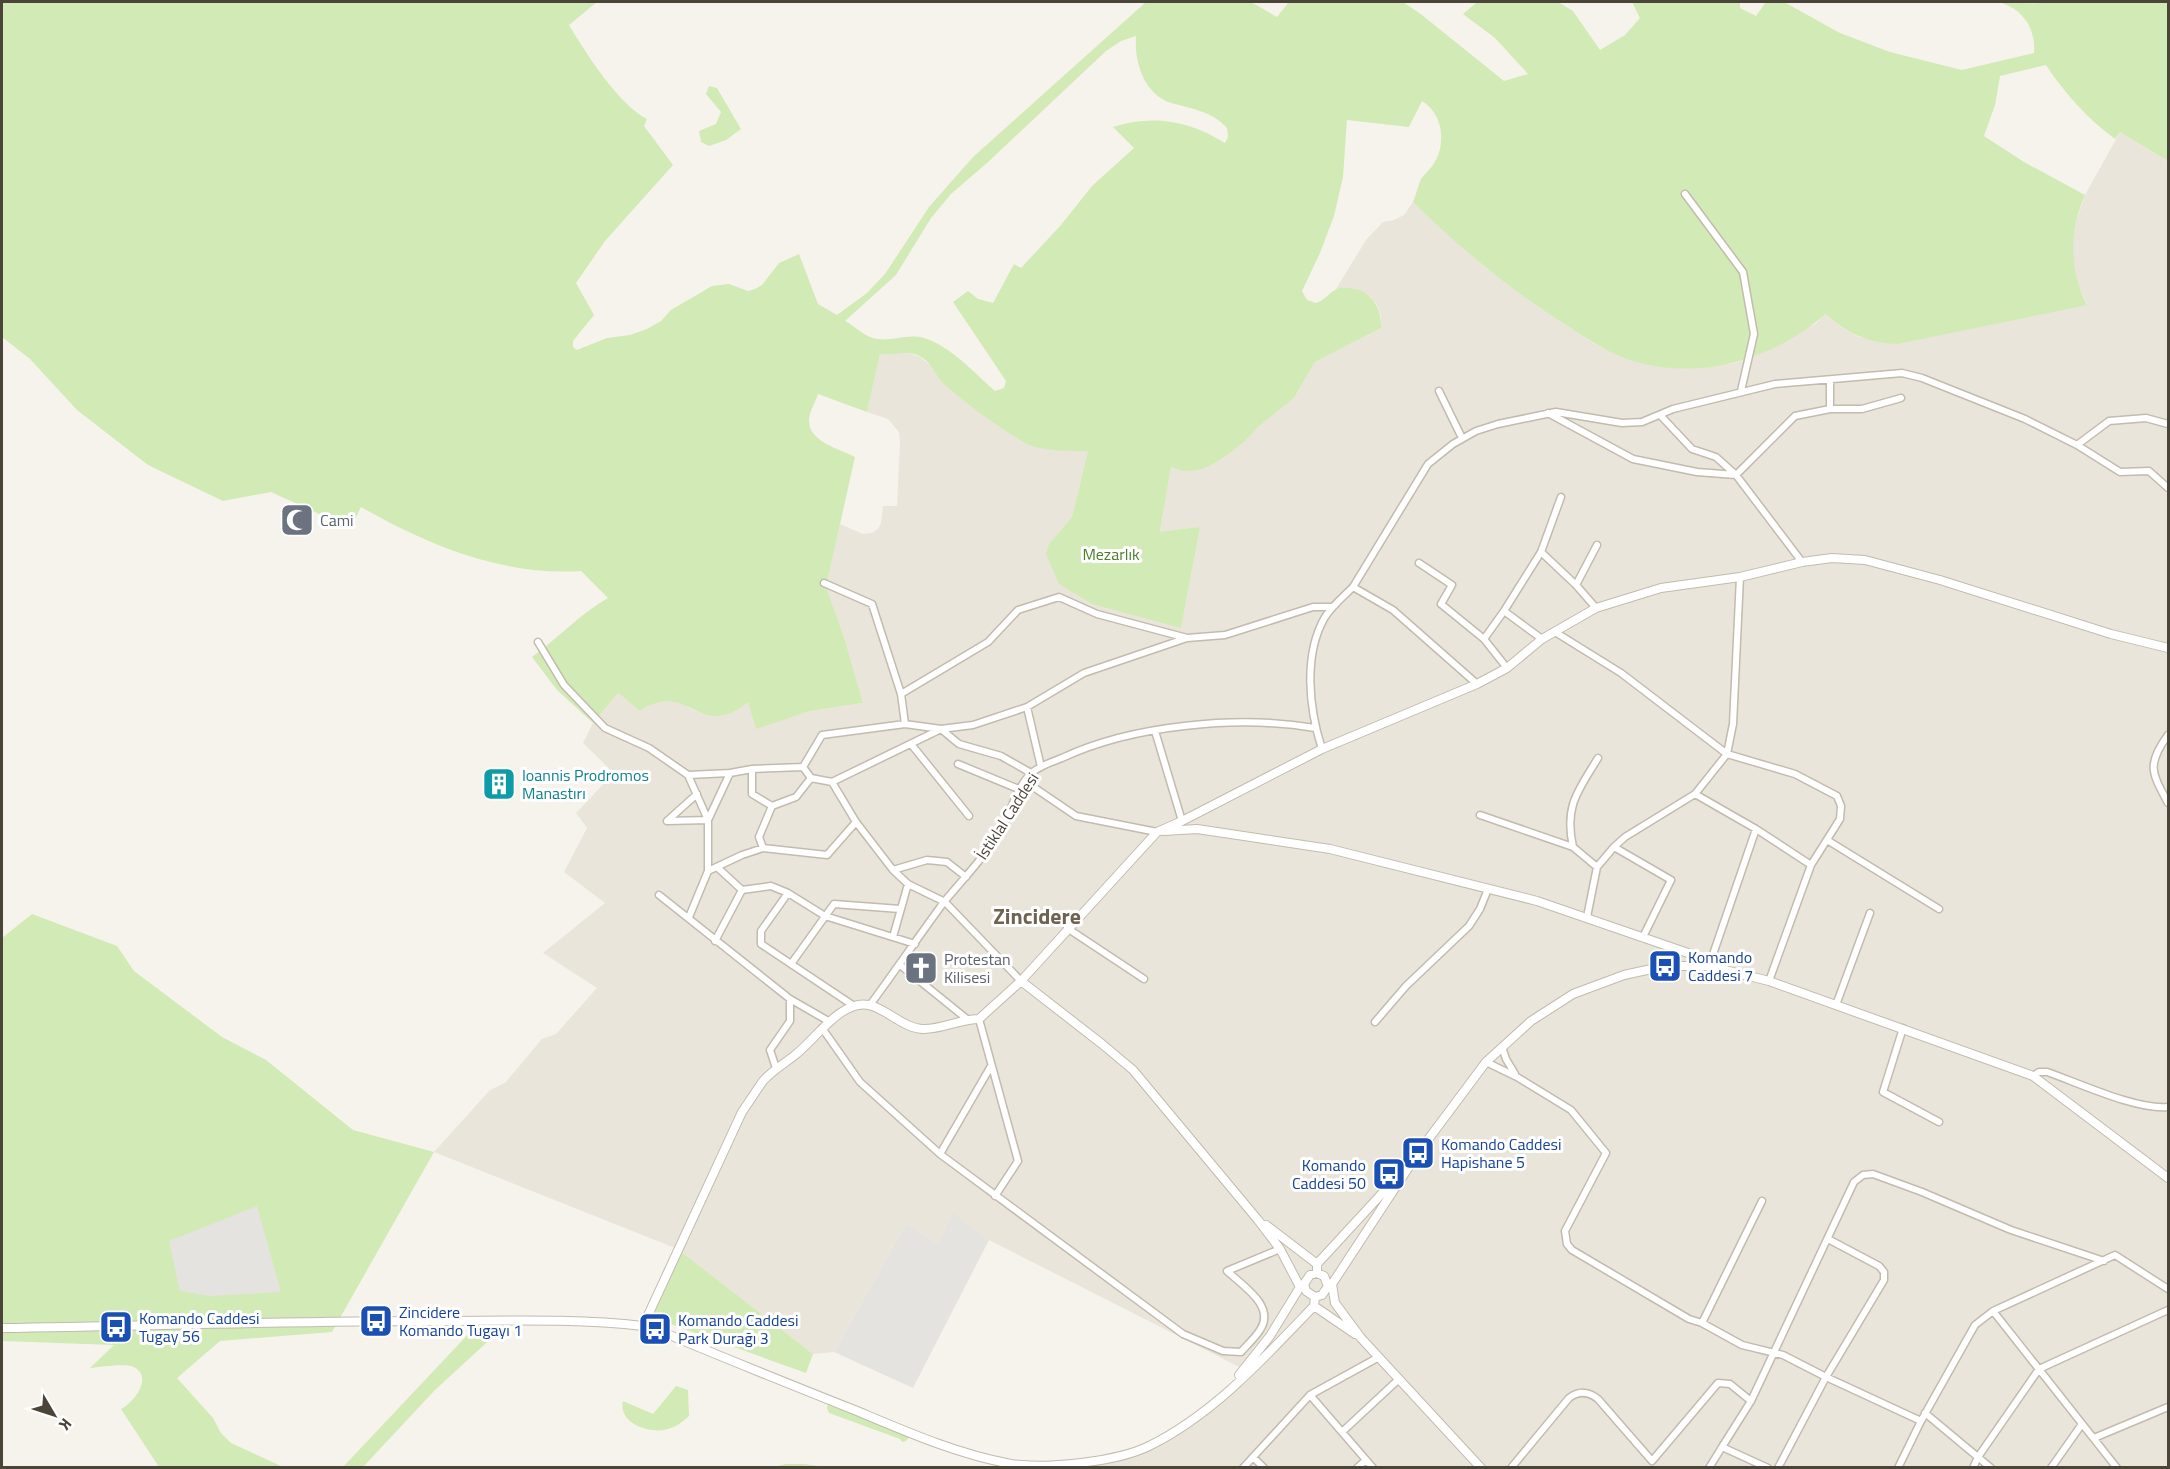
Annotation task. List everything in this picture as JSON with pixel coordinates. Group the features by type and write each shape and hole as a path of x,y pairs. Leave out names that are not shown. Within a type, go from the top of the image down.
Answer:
{"street":[{"path":"1685,194 1743,272 1754,334 1742,391"},
{"path":"1322,749 1315,728 1310,697 1313,653 1319,631 1332,607 1353,587 1428,464 1462,438 1488,427 1547,413 1563,412 1632,423 1661,416 1673,409 1776,384 1894,373 1916,376 2025,419 2120,472 2149,471 2169,488"},
{"path":"1830,380 1830,409"},
{"path":"1438,391 1462,438"},
{"path":"1547,413 1633,459 1697,472 1736,475 1796,416 1830,409 1862,409 1901,398"},
{"path":"1661,416 1692,449 1716,457 1736,475 1802,562"},
{"path":"2077,446 2109,421 2146,418 2169,424"},
{"path":"1484,639 1541,552 1561,496"},
{"path":"1576,585 1597,545"},
{"path":"1541,552 1576,585 1596,608"},
{"path":"643,1326 742,1112 776,1068 796,1055 822,1028 854,1006 870,1005 903,1023 923,1029 967,1019 978,1019 1021,981 1157,832 1322,749 1477,684 1507,668 1542,639 1596,608 1661,588 1740,577 1802,562 1832,558 1865,560 1940,580 2111,634 2169,648"},
{"path":"1419,563 1452,585 1441,604 1484,639 1507,668"},
{"path":"1587,917 1597,867 1614,847 1625,837 1695,795 1726,754 1733,724 1740,577"},
{"path":"824,583 872,604 901,694 905,724"},
{"path":"1353,587 1393,610 1477,684"},
{"path":"901,694 988,642 1018,610 1059,597 1097,614 1187,638"},
{"path":"803,767 822,735 905,724 941,729 973,725 1027,708 1084,673 1187,638 1225,635 1313,607 1332,607"},
{"path":"1504,611 1542,639"},
{"path":"1555,632 1621,673 1726,754 1795,774 1837,796 1841,806 1840,819 1810,865 1769,981"},
{"path":"538,642 564,685 605,728 649,748 688,775 708,820 708,871 689,917"},
{"path":"1027,708 1041,767"},
{"name":"İstiklal Caddesi","path":"870,1005 945,902 998,835 1031,773 1085,747 1155,731 1213,723 1288,723 1315,728"},
{"path":"803,767 811,778 832,782 941,729"},
{"path":"941,729 959,744 1001,756 1031,773"},
{"path":"1155,731 1182,821"},
{"path":"2169,735 2155,754 2152,768 2169,803"},
{"path":"911,744 969,816"},
{"path":"1573,847 1569,827 1571,807 1579,789 1599,758"},
{"path":"958,764 1021,790"},
{"path":"688,775 803,767"},
{"path":"752,769 752,794 772,806"},
{"path":"708,820 730,773"},
{"path":"763,848 759,837 772,806 796,796 811,778"},
{"path":"832,782 856,822 893,870 908,884 945,902 1021,981 1133,1070 1258,1220 1280,1249 1308,1294 1361,1338"},
{"path":"1026,782 1076,816 1157,832 1197,829 1330,849 1537,901 1688,953 1708,966"},
{"path":"697,794 667,821 708,820"},
{"path":"1695,795 1756,829 1810,865"},
{"path":"1480,815 1573,847 1597,867"},
{"path":"708,871 763,848 827,855 856,822"},
{"path":"1708,966 1756,829"},
{"path":"1827,840 1939,909"},
{"path":"1614,847 1671,880 1642,937"},
{"path":"893,870 927,860 947,862 966,877"},
{"path":"718,868 742,890"},
{"path":"893,937 908,884"},
{"path":"742,890 771,886 788,893 825,916 915,944"},
{"path":"1375,1022 1406,986 1469,926 1480,909 1488,889"},
{"path":"715,941 742,890"},
{"path":"788,893 761,931 761,944 854,1006"},
{"path":"660,895 790,999 830,1022"},
{"path":"791,964 834,904 900,909"},
{"path":"1836,1005 1870,914"},
{"path":"1067,928 1144,979"},
{"path":"900,965 967,1019"},
{"path":"2,1328 295,1321 542,1321 643,1326 955,1451 1013,1464 1055,1466 1093,1461 1147,1447 1186,1425 1221,1398 1314,1301 1325,1293 1418,1154 1486,1062 1531,1021 1573,994 1624,975 1665,966 1708,966 1769,981 2033,1076 2169,1178"},
{"path":"776,1068 770,1050 790,1021 790,999"},
{"path":"978,1019 1018,1161 995,1196"},
{"path":"822,1028 860,1082 940,1154 1183,1334 1223,1351 1242,1352 1261,1329 1265,1315 1260,1301 1227,1271 1280,1249"},
{"path":"1903,1028 1883,1092 1939,1122"},
{"path":"1502,1047 1509,1066 1517,1077"},
{"path":"1486,1062 1517,1077 1571,1110 1606,1153 1564,1231 1567,1244 1572,1250 1689,1319 1702,1323 1734,1342 1783,1355 1920,1421"},
{"path":"940,1154 991,1066"},
{"path":"2033,1076 2039,1072 2047,1072 2152,1107 2169,1107"},
{"path":"1317,1273 1317,1264 1418,1154"},
{"path":"1709,1467 1751,1401 1854,1182 1863,1175 1873,1174 2011,1230 2104,1261"},
{"path":"1702,1323 1761,1201"},
{"path":"1258,1220 1317,1264"},
{"path":"1778,1467 1884,1276 1879,1266 1828,1239"},
{"path":"1898,1467 1920,1421 1975,1325 1993,1311 2115,1256 2169,1289"},
{"path":"1221,1398 1270,1336 1307,1278 1317,1273 1324,1276 1330,1285 1335,1303 1361,1338 1481,1467"},
{"path":"1973,1467 2039,1369 2169,1310"},
{"path":"1993,1311 2117,1467"},
{"path":"1243,1467 1310,1395 1378,1357"},
{"path":"1342,1432 1399,1379"},
{"path":"1511,1467 1569,1398 1579,1393 1588,1393 1598,1399 1652,1461 1718,1383 1730,1384 1751,1401"},
{"path":"1310,1395 1373,1467"},
{"path":"2094,1438 2169,1407"},
{"path":"1925,1413 1991,1467"},
{"path":"2051,1467 2082,1424"},
{"path":"1722,1447 1768,1467"},
{"path":"1253,1457 1264,1467"},
{"path":"1357,1467 1366,1460"}],"shaded area":[{"path":"2120,132 2168,161 2168,1467 1080,1467 1079,1459 1105,1456 1131,1449 1180,1426 1223,1393 1245,1370 989,1240 952,1214 938,1244 906,1223 834,1352 813,1354 675,1248 434,1152 490,1090 505,1083 542,1039 556,1034 597,988 543,953 605,903 564,872 587,828 576,813 614,773 583,743 593,723 618,693 640,711 656,702 669,700 716,716 739,709 748,701 756,728 810,711 863,703 844,637 826,587 840,524 863,534 872,533 881,523 883,506 897,506 899,432 888,419 867,412 880,354 905,352 920,357 935,369 941,381 999,427 1070,451 1088,451 1072,517 1049,544 1181,628 1200,530 1197,527 1160,533 1171,467 1178,469 1210,466 1226,456 1244,442 1258,426 1294,398 1315,362 1381,328 1381,316 1370,296 1354,288 1336,289 1366,240 1383,222 1404,215 1413,202 1486,268 1538,307 1595,344 1632,360 1670,367 1712,367 1739,362 1815,324 1826,314 1841,327 1859,337 1898,344 2087,304 2078,284 2073,263 2076,222 2085,195"},
{"path":"257,1206 281,1292 210,1296 180,1291 169,1241"},
{"path":"952,1213 989,1240 913,1388 834,1352 906,1223 938,1244"}],"green space":[{"name":"Mezarlık","path":"2,2 597,2 569,25 593,63 614,90 636,112 647,119 644,126 673,165 605,241 576,283 594,315 573,341 573,347 577,350 607,338 630,335 647,329 661,321 671,310 712,286 729,284 748,291 755,289 762,285 779,263 799,254 818,304 837,315 867,293 885,274 929,207 973,157 1146,2 1251,2 1277,17 1289,2 1403,2 1504,81 1528,74 1495,38 1463,14 1477,2 1558,2 1573,11 1600,50 1625,35 1640,18 1632,2 1740,2 1740,8 1756,16 1766,2 1784,2 1840,33 1890,52 1962,70 2034,53 2033,35 2026,20 2014,9 1999,2 2168,2 2168,161 2120,132 2115,139 2077,105 2046,65 2000,76 1995,105 1984,136 2024,162 2085,195 2076,223 2073,250 2077,278 2087,305 1898,344 1877,342 1859,336 1842,327 1826,314 1782,344 1758,355 1734,362 1682,369 1656,366 1622,357 1589,340 1505,283 1467,252 1413,202 1421,179 1433,166 1441,144 1438,120 1429,106 1422,101 1409,127 1347,120 1343,177 1334,216 1302,291 1307,300 1316,303 1340,288 1357,289 1374,301 1380,313 1381,328 1315,362 1294,398 1226,456 1198,470 1184,471 1171,467 1160,532 1198,527 1200,529 1181,628 1092,604 1059,584 1046,554 1049,544 1072,517 1088,451 1052,450 1027,444 961,398 942,382 921,357 906,353 880,354 867,412 818,394 809,421 810,428 820,440 855,457 826,587 844,637 863,703 810,711 756,729 748,702 731,713 717,716 705,714 671,701 657,703 640,711 618,693 593,723 557,690 532,657 608,598 581,571 523,568 466,555 413,534 361,507 354,521 339,523 271,492 223,501 148,465 77,410 30,359 2,337","holes":["1136,36 1139,66 1154,92 1171,103 1201,111 1215,118 1227,128 1228,137 1225,143 1198,129 1171,122 1142,121 1113,127 1134,148 1092,186 1061,225 1021,268 1014,264 993,303 978,299 968,291 953,302 1006,381 1004,388 995,391 962,361 934,342 917,337 873,338 845,321 896,275 931,218 951,194 1106,51 1121,41"]},
{"path":"709,86 717,88 741,129 726,140 709,146 701,142 699,131 716,124 721,112 706,94"},
{"path":"32,914 117,946 134,971 222,1037 266,1060 353,1130 434,1152 332,1332 220,1341 177,1378 213,1418 221,1433 231,1443 283,1467 159,1467 121,1409 140,1390 142,1377 140,1372 126,1365 90,1368 114,1345 2,1341 2,938"},
{"path":"676,1248 813,1354 806,1373 648,1316"},
{"path":"474,1328 496,1334 435,1390 363,1467 343,1467"},
{"path":"676,1386 688,1390 689,1416 678,1425 664,1430 649,1430 635,1424 625,1415 623,1401 653,1414"},
{"path":"828,1403 910,1436 902,1442 900,1439 829,1413"},
{"path":"805,1464 825,1467 772,1467"}],"place":[{"name":"Cami","path":"297,520"},
{"name":"Ioannis Prodromos Manastırı","path":"499,784"},
{"name":"Komando Caddesi 7","path":"1665,966"},
{"name":"Protestan Kilisesi","path":"921,968"},
{"name":"Komando Caddesi Hapishane 5","path":"1418,1153"},
{"name":"Komando Caddesi 50","path":"1389,1174"},
{"name":"Zincidere Komando Tugayı 1","path":"376,1321"},
{"name":"Komando Caddesi Tugay 56","path":"116,1327"},
{"name":"Komando Caddesi Park Durağı 3","path":"655,1329"}],"district":[{"name":"Zincidere","path":"1037,916"}]}
